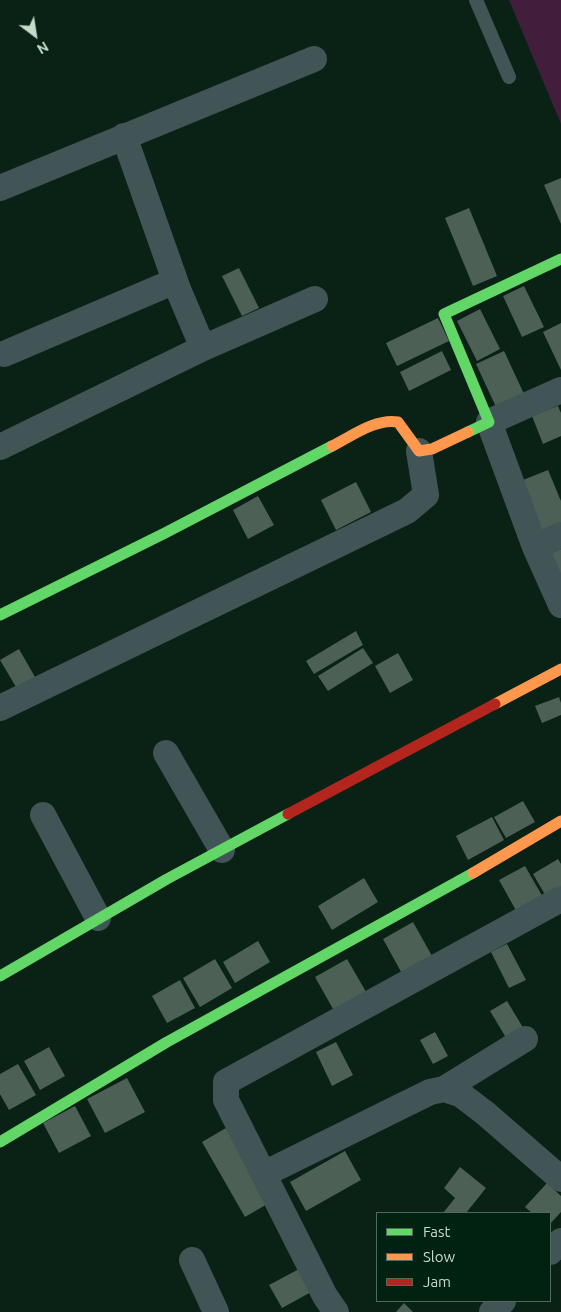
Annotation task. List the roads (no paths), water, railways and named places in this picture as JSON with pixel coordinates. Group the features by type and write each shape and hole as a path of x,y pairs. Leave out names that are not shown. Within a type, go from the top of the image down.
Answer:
{"street":[{"path":"0,188 314,59"},
{"path":"124,136 175,280 203,348"},
{"path":"561,258 444,314 489,422 535,547 561,605"},
{"path":"4,354 175,280"},
{"path":"0,447 203,348 315,299"},
{"path":"419,451 432,449 561,390"},
{"path":"0,615 165,533 372,425 388,420 398,422 419,451 426,495 406,511 0,708"},
{"path":"535,547 561,535"},
{"path":"0,976 98,918 222,850 561,669"},
{"path":"166,753 222,850"},
{"path":"43,815 98,918"},
{"path":"0,1142 167,1042 475,872 561,821"},
{"path":"336,1312 325,1296 226,1100 226,1082 561,899"},
{"path":"264,1174 430,1092 444,1089 525,1039"},
{"path":"444,1089 460,1094 485,1113 561,1179"},
{"path":"551,1251 561,1240"},
{"path":"192,1260 216,1312"}],"lane":[{"path":"476,0 509,77"}]}
